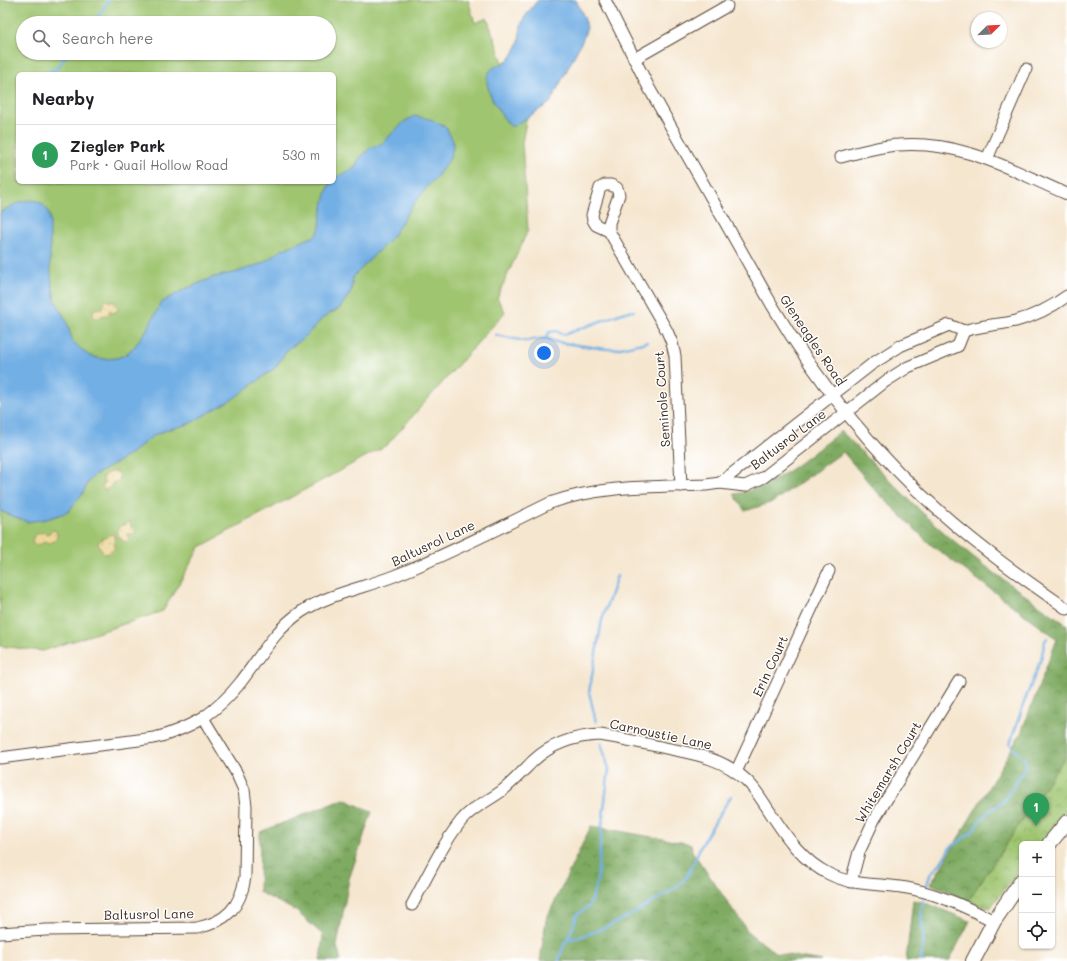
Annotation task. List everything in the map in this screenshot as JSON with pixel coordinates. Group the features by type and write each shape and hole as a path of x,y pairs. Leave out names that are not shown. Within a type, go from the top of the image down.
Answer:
{"main road":[{"path":"1051,841 1067,822"},
{"path":"973,961 994,921 1019,884"}],"street":[{"name":"Gleneagles Road","path":"605,0 634,59 678,140 779,317 793,340 833,395 899,473 946,517 993,556 1067,609"},
{"path":"634,59 727,6"},
{"path":"987,159 1026,69"},
{"path":"841,156 883,146 922,144 961,150 987,159 1067,194"},
{"name":"Seminole Court","path":"609,231 667,331 672,343 675,356 681,486"},
{"path":"964,331 991,324 1022,319 1039,313 1067,296"},
{"name":"Baltusrol Lane","path":"0,758 154,738 177,731 203,718 224,701 240,684 274,636 285,624 300,612 322,601 374,584 416,567 565,498 587,492 602,490 720,483 745,486 764,477 846,412 908,367 958,346 964,331 949,325 900,346 872,364 720,483"},
{"name":"Erin Court","path":"736,772 829,571"},
{"name":"Whitemarsh Court","path":"851,882 859,852 870,826 959,681"},
{"name":"Baltusrol Lane","path":"0,933 46,930 197,928 210,926 232,911 241,896 245,878 246,806 244,790 236,772 203,718"},
{"name":"Carnoustie Lane","path":"412,905 452,833 462,820 478,806 511,784 545,751 559,743 585,735 610,736 717,760 747,780 757,792 798,852 808,861 830,875 851,882 898,886 926,892 962,905 994,921"}],"green space":[{"path":"0,0 468,0 475,23 487,18 506,71 532,88 522,143 528,230 497,298 505,312 387,445 200,547 163,611 43,651 0,646"},
{"path":"841,431 907,498 948,536 991,571 1067,625 1067,754 968,901 931,884 1021,733 1057,639 930,544 877,492 843,452 773,502 745,511 734,494 749,491 777,478 804,460"},
{"path":"1067,754 1067,809 1042,841 1019,841 1019,871 990,908 968,901"},
{"path":"344,799 372,812 349,879 337,946 341,961 320,961 323,935 296,911 259,892 260,832"},
{"path":"591,826 691,844 692,851 749,933 776,953 822,961 540,961 546,920"},
{"path":"913,900 926,903 970,921 949,961 906,961"}],"sand":[{"path":"105,300 114,302 118,308 117,311 113,313 110,310 108,316 102,315 99,318 95,318 93,315 93,310 103,308"},
{"path":"114,471 119,473 120,480 113,482 111,487 105,490 102,487 104,483 103,477"},
{"path":"128,522 135,532 132,534 127,534 130,540 126,542 118,536 117,532 121,525 125,525"},
{"path":"53,530 56,531 57,535 53,541 50,543 45,541 39,545 33,544 32,539 35,535 42,533 48,534"},
{"path":"111,534 114,535 115,548 109,553 105,554 98,543"}],"water":[{"path":"538,0 576,0 584,17 587,28 582,41 550,103 514,126 510,126 496,106 488,90 488,75 492,69 506,62 511,57 519,42 523,20"},
{"path":"414,116 430,119 443,125 447,129 453,141 453,148 449,160 410,209 392,237 353,277 351,292 340,308 323,318 303,339 288,349 275,368 233,399 189,424 166,430 153,436 128,456 95,475 88,482 83,493 68,512 47,519 27,522 0,511 0,213 14,205 28,200 41,203 46,209 50,217 50,262 55,300 66,320 73,342 88,355 93,357 105,359 117,358 125,355 135,346 147,329 161,303 169,298 185,289 214,277 237,272 263,263 281,250 315,236 319,229 326,194 330,184 336,184 336,177 355,168 359,159 370,148 381,144 405,121"}],"waterway":[{"path":"99,16 109,0"},
{"path":"48,72 60,66 62,60"},
{"path":"546,338 549,332 557,331 561,334 566,334 625,312 634,311"},
{"path":"496,335 524,341 546,338 556,342 606,349 616,349 647,342"},
{"path":"596,722 589,692 602,620 617,576"},
{"path":"927,885 930,875 940,864 950,848 973,831 977,824 989,811 1004,801 1025,768 1025,760 1010,744 1041,659 1047,638"},
{"path":"558,961 577,915 588,907 597,882 609,769 601,743"},
{"path":"567,940 590,934 622,920 665,895 680,884 689,873 704,840 731,796"},
{"path":"921,961 924,938 921,912 924,899"}],"place":[{"name":"Ziegler Park","path":"1036,826"}]}
